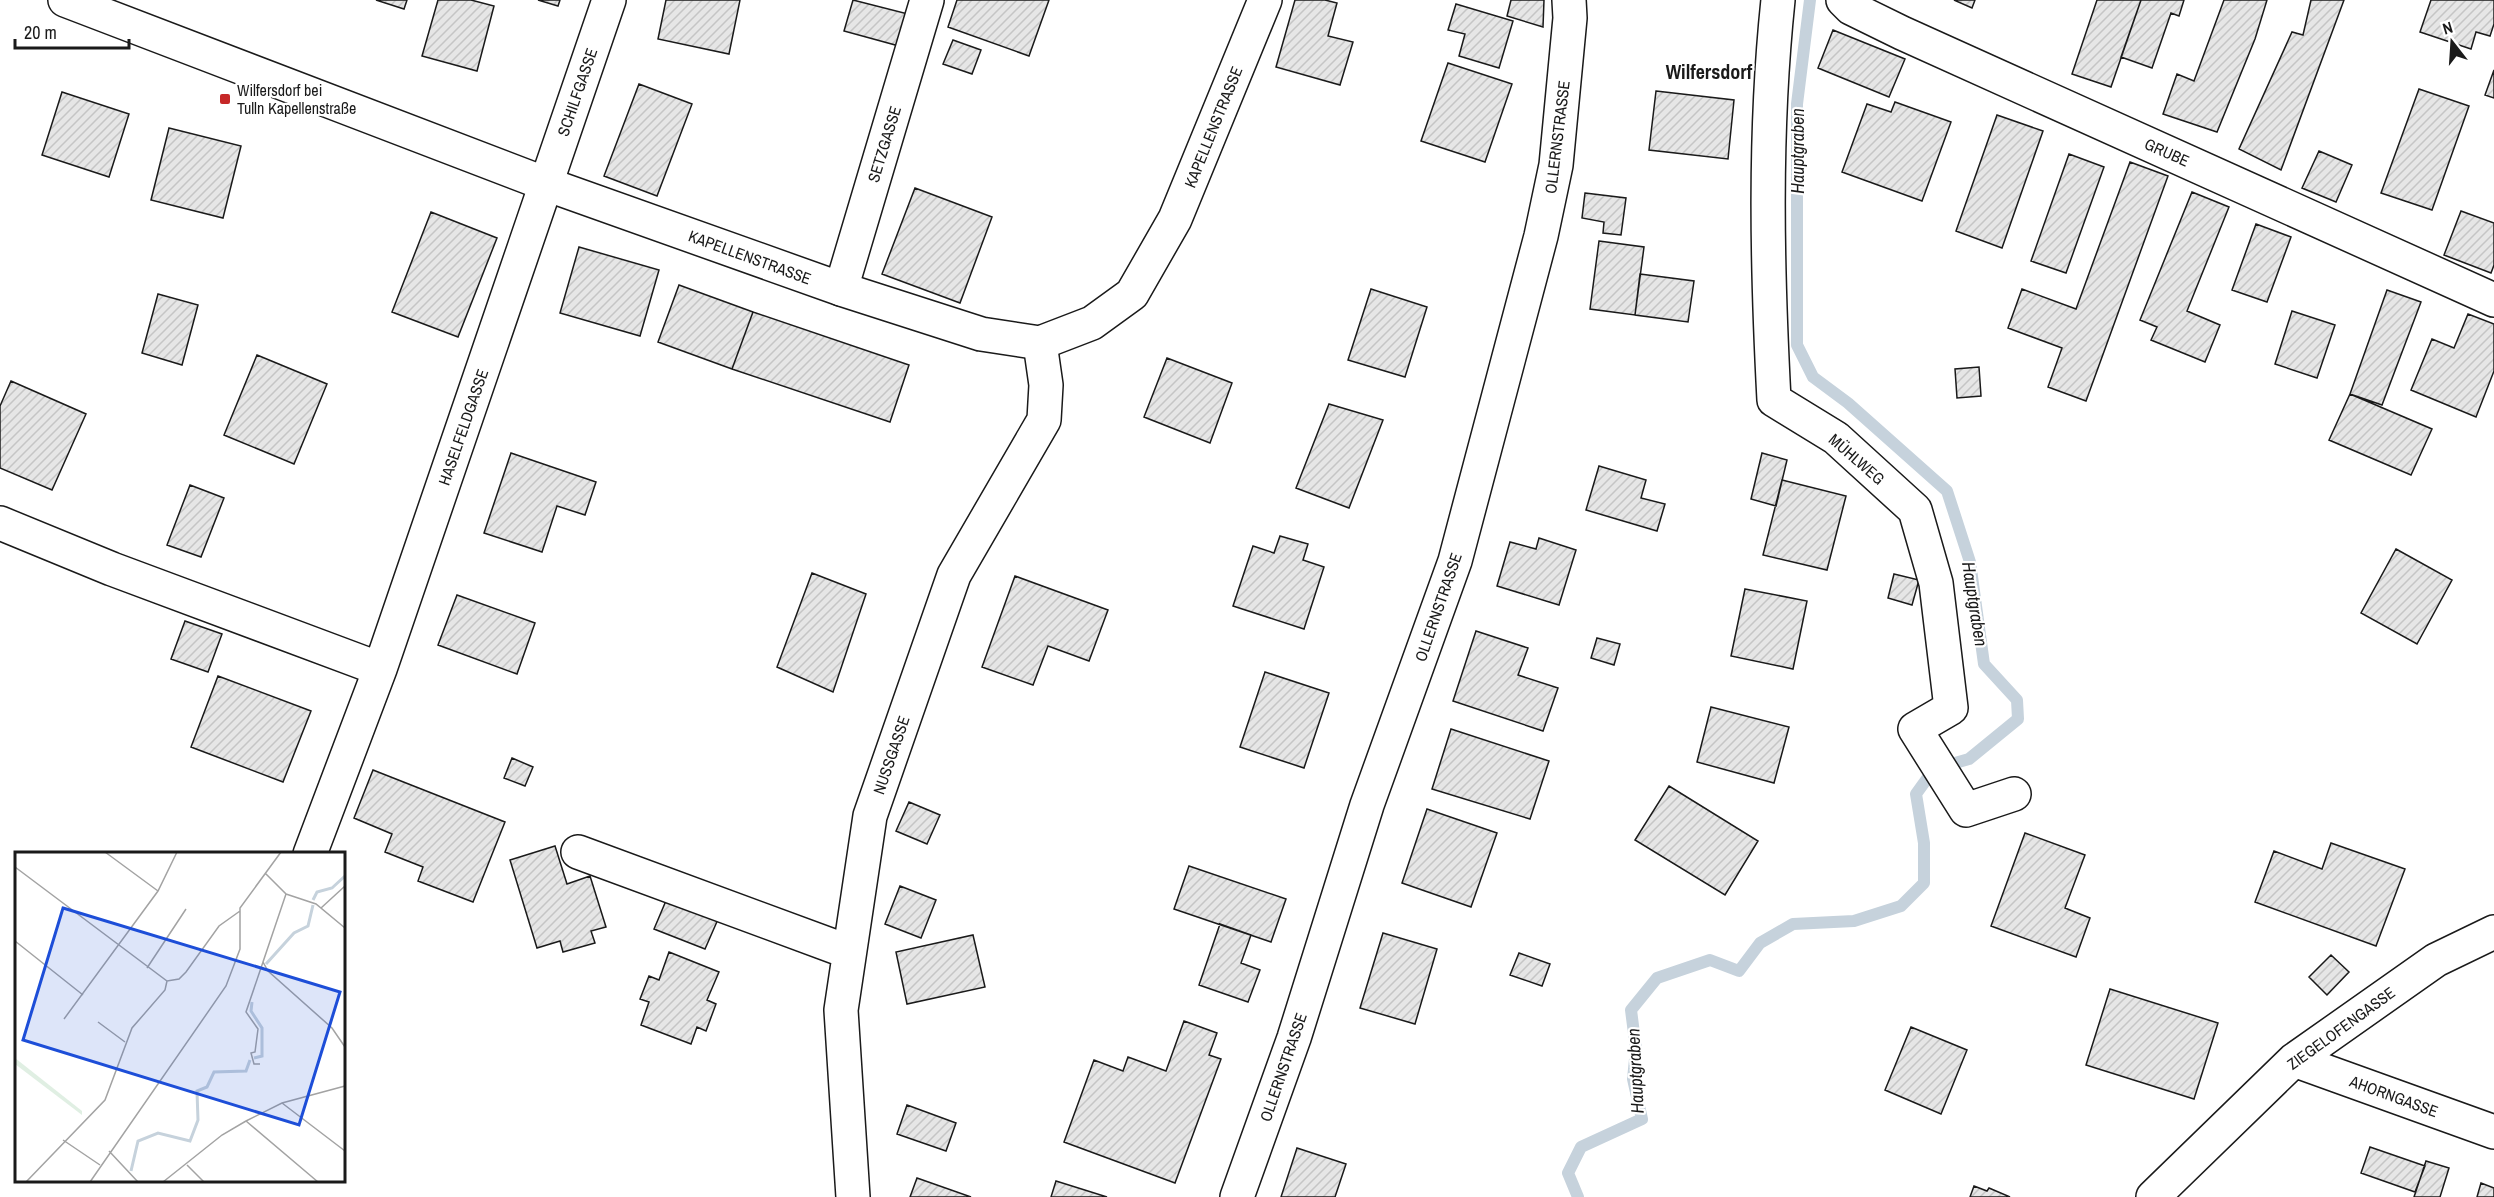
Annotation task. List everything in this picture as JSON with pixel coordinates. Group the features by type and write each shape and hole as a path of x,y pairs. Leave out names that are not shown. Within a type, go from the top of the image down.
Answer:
{"street":[{"name":"KAPELLENSTRASSE","path":"65,0 546,184 841,289 981,334 1040,343 1092,323 1132,294 1175,219 1265,0"},
{"name":"SCHILFGASSE","path":"546,184 609,0"},
{"name":"SETZGASSE","path":"841,289 927,0"},
{"name":"OLLERNSTRASSE","path":"1237,1197 1294,1038 1367,805 1455,561 1546,212 1556,165 1570,18 1569,0"},
{"name":"MÜHLWEG","path":"1778,0 1773,48 1769,166 1768,296 1774,400 1836,438 1915,510 1936,583 1951,708 1915,729 1966,810 2014,794"},
{"name":"GRUBE","path":"1847,4 1902,33 2494,300"},
{"name":"HASELFELDGASSE","path":"311,852 380,669 546,184"},
{"name":"NUSSGASSE","path":"853,1197 841,1010 870,816 954,575 1044,420 1046,385 1040,343"},
{"path":"0,523 112,568 380,669"},
{"path":"578,852 849,952"},
{"name":"ZIEGELOFENGASSE","path":"2153,1197 2294,1060 2436,960 2494,932"},
{"name":"AHORNGASSE","path":"2294,1060 2494,1132"}],"building":[{"path":"376,0 407,0 404,9"},
{"path":"438,0 471,0 494,6 477,71 422,56"},
{"path":"538,0 560,0 558,6"},
{"path":"666,0 740,0 729,54 658,39"},
{"path":"853,0 908,14 899,46 844,31"},
{"path":"957,0 1049,0 1029,56 948,27"},
{"path":"1295,0 1325,0 1337,3 1328,36 1353,42 1340,85 1276,67"},
{"path":"1511,0 1544,0 1543,27 1507,16"},
{"path":"1954,0 1975,0 1972,8"},
{"path":"2097,0 2141,0 2111,87 2072,74"},
{"path":"2141,0 2184,0 2179,16 2171,13 2152,68 2121,57"},
{"path":"2224,0 2267,0 2255,39 2217,132 2163,114 2177,74 2194,81"},
{"path":"2311,0 2344,0 2281,170 2239,149 2292,32 2303,35"},
{"path":"2431,0 2494,0 2494,24 2490,36 2476,32 2471,49 2420,32"},
{"path":"1456,4 1513,21 1499,68 1459,56 1465,34 1448,30"},
{"path":"1833,30 1905,59 1889,97 1818,68"},
{"path":"953,40 981,50 972,74 943,64"},
{"path":"1448,63 1512,84 1485,162 1421,141"},
{"path":"2494,70 2494,98 2485,95"},
{"path":"639,84 692,104 657,196 604,176"},
{"path":"2419,89 2469,106 2432,210 2381,193"},
{"path":"1656,91 1734,100 1728,159 1649,150"},
{"path":"62,92 129,114 109,177 42,155"},
{"path":"1895,102 1951,122 1922,201 1842,172 1867,104 1891,112"},
{"path":"1997,115 2043,131 2002,248 1956,231"},
{"path":"169,128 241,146 223,218 151,200"},
{"path":"2319,151 2352,165 2336,202 2302,188"},
{"path":"2069,154 2104,167 2066,273 2031,261"},
{"path":"2130,162 2168,176 2086,401 2048,387 2062,348 2008,328 2022,289 2076,309"},
{"path":"915,188 992,217 960,303 882,274"},
{"path":"2192,192 2229,207 2187,311 2220,325 2205,362 2151,340 2157,327 2140,320"},
{"path":"1585,193 1626,198 1621,235 1603,233 1604,222 1582,218"},
{"path":"2461,211 2494,223 2494,265 2491,273 2444,255"},
{"path":"431,212 497,238 458,337 392,312"},
{"path":"2256,224 2291,237 2267,302 2232,290"},
{"path":"1599,241 1644,247 1635,315 1590,309"},
{"path":"579,247 659,270 640,336 560,313"},
{"path":"1640,274 1694,281 1688,322 1635,315"},
{"path":"679,285 753,312 732,369 658,342"},
{"path":"1371,289 1427,307 1405,377 1348,360"},
{"path":"2387,290 2421,302 2382,405 2350,394"},
{"path":"158,294 198,305 182,365 142,353"},
{"path":"2292,311 2335,325 2317,378 2275,364"},
{"path":"753,312 909,365 890,422 732,369"},
{"path":"2468,314 2494,324 2494,371 2476,417 2411,390 2432,339 2454,348"},
{"path":"257,355 327,384 294,464 224,435"},
{"path":"1167,358 1232,383 1210,443 1144,417"},
{"path":"1979,367 1981,396 1957,398 1955,369"},
{"path":"11,381 86,414 52,490 0,468 0,406"},
{"path":"2350,394 2432,429 2411,475 2329,440"},
{"path":"1329,404 1383,420 1349,508 1296,488"},
{"path":"511,453 596,482 585,515 557,506 542,552 484,533"},
{"path":"1762,453 1787,460 1776,506 1751,499"},
{"path":"1599,466 1646,480 1641,498 1665,504 1657,531 1586,510"},
{"path":"1782,480 1846,496 1827,570 1763,555"},
{"path":"190,485 224,498 201,557 167,545"},
{"path":"1280,536 1308,544 1303,560 1324,567 1304,629 1233,606 1253,546 1274,553"},
{"path":"1539,538 1576,550 1559,605 1497,586 1510,542 1536,549"},
{"path":"2396,549 2452,580 2417,644 2361,613"},
{"path":"812,573 866,594 833,692 777,667"},
{"path":"1894,574 1919,580 1912,605 1888,598"},
{"path":"1015,576 1108,610 1089,661 1048,646 1033,685 982,667"},
{"path":"1745,589 1807,601 1793,669 1731,656"},
{"path":"457,595 535,623 517,674 438,645"},
{"path":"185,621 222,634 208,672 171,659"},
{"path":"1476,631 1528,648 1518,675 1558,688 1543,731 1453,701"},
{"path":"1597,638 1620,644 1614,665 1591,658"},
{"path":"1265,672 1329,693 1304,768 1240,747"},
{"path":"218,676 311,711 283,782 191,747"},
{"path":"1711,707 1789,727 1774,783 1697,762"},
{"path":"1451,729 1549,761 1530,819 1432,789"},
{"path":"512,758 533,767 525,786 504,778"},
{"path":"373,770 505,822 473,902 418,881 423,867 385,852 392,834 354,818"},
{"path":"1669,786 1758,841 1725,895 1635,840"},
{"path":"909,802 940,815 927,844 896,831"},
{"path":"1427,809 1497,833 1471,907 1402,883"},
{"path":"2025,833 2085,855 2065,908 2090,918 2076,957 1991,926"},
{"path":"2331,843 2405,869 2376,946 2255,902 2274,851 2322,869"},
{"path":"555,846 567,884 590,876 606,927 591,931 595,943 563,952 560,941 537,948 510,860"},
{"path":"1189,866 1286,899 1271,942 1174,909"},
{"path":"900,886 936,900 921,938 885,924"},
{"path":"668,896 719,917 705,949 654,929"},
{"path":"1220,924 1251,935 1241,963 1260,970 1248,1002 1199,985"},
{"path":"1383,933 1437,949 1415,1024 1360,1008"},
{"path":"973,935 985,987 907,1004 896,952"},
{"path":"669,952 719,972 707,1000 716,1004 706,1031 697,1027 691,1044 641,1025 649,1002 640,999 649,976 659,980"},
{"path":"1519,953 1550,964 1542,986 1510,975"},
{"path":"2331,955 2349,972 2327,995 2309,977"},
{"path":"2110,989 2218,1023 2194,1099 2086,1065"},
{"path":"1184,1021 1217,1033 1209,1055 1221,1059 1175,1183 1064,1142 1094,1060 1123,1071 1128,1057 1166,1071"},
{"path":"1911,1027 1967,1050 1941,1114 1885,1090"},
{"path":"907,1105 956,1123 946,1151 897,1134"},
{"path":"2370,1147 2425,1166 2415,1192 2361,1173"},
{"path":"1297,1148 1346,1164 1335,1197 1281,1197"},
{"path":"2426,1161 2449,1168 2440,1197 2414,1197"},
{"path":"917,1178 971,1197 910,1197"},
{"path":"1056,1181 1107,1197 1051,1197"},
{"path":"2481,1183 2494,1188 2494,1197 2477,1197"},
{"path":"1974,1186 1987,1191 1989,1188 2010,1197 1970,1197"}],"waterway":[{"name":"Hauptgraben","path":"1578,1197 1568,1173 1581,1147 1642,1119 1633,1079 1636,1049 1631,1010 1657,978 1710,960 1739,971 1760,943 1793,924 1854,921 1901,906 1924,883 1924,843 1916,794 1934,769 1969,759 2018,719 2017,700 1984,664 1970,562 1947,491 1848,403 1813,377 1797,345 1797,104 1810,0"}],"place":[{"name":"Wilfersdorf bei Tulln Kapellenstraße","path":"225,99"}],"district":[{"name":"Wilfersdorf","path":"1709,71"}]}
